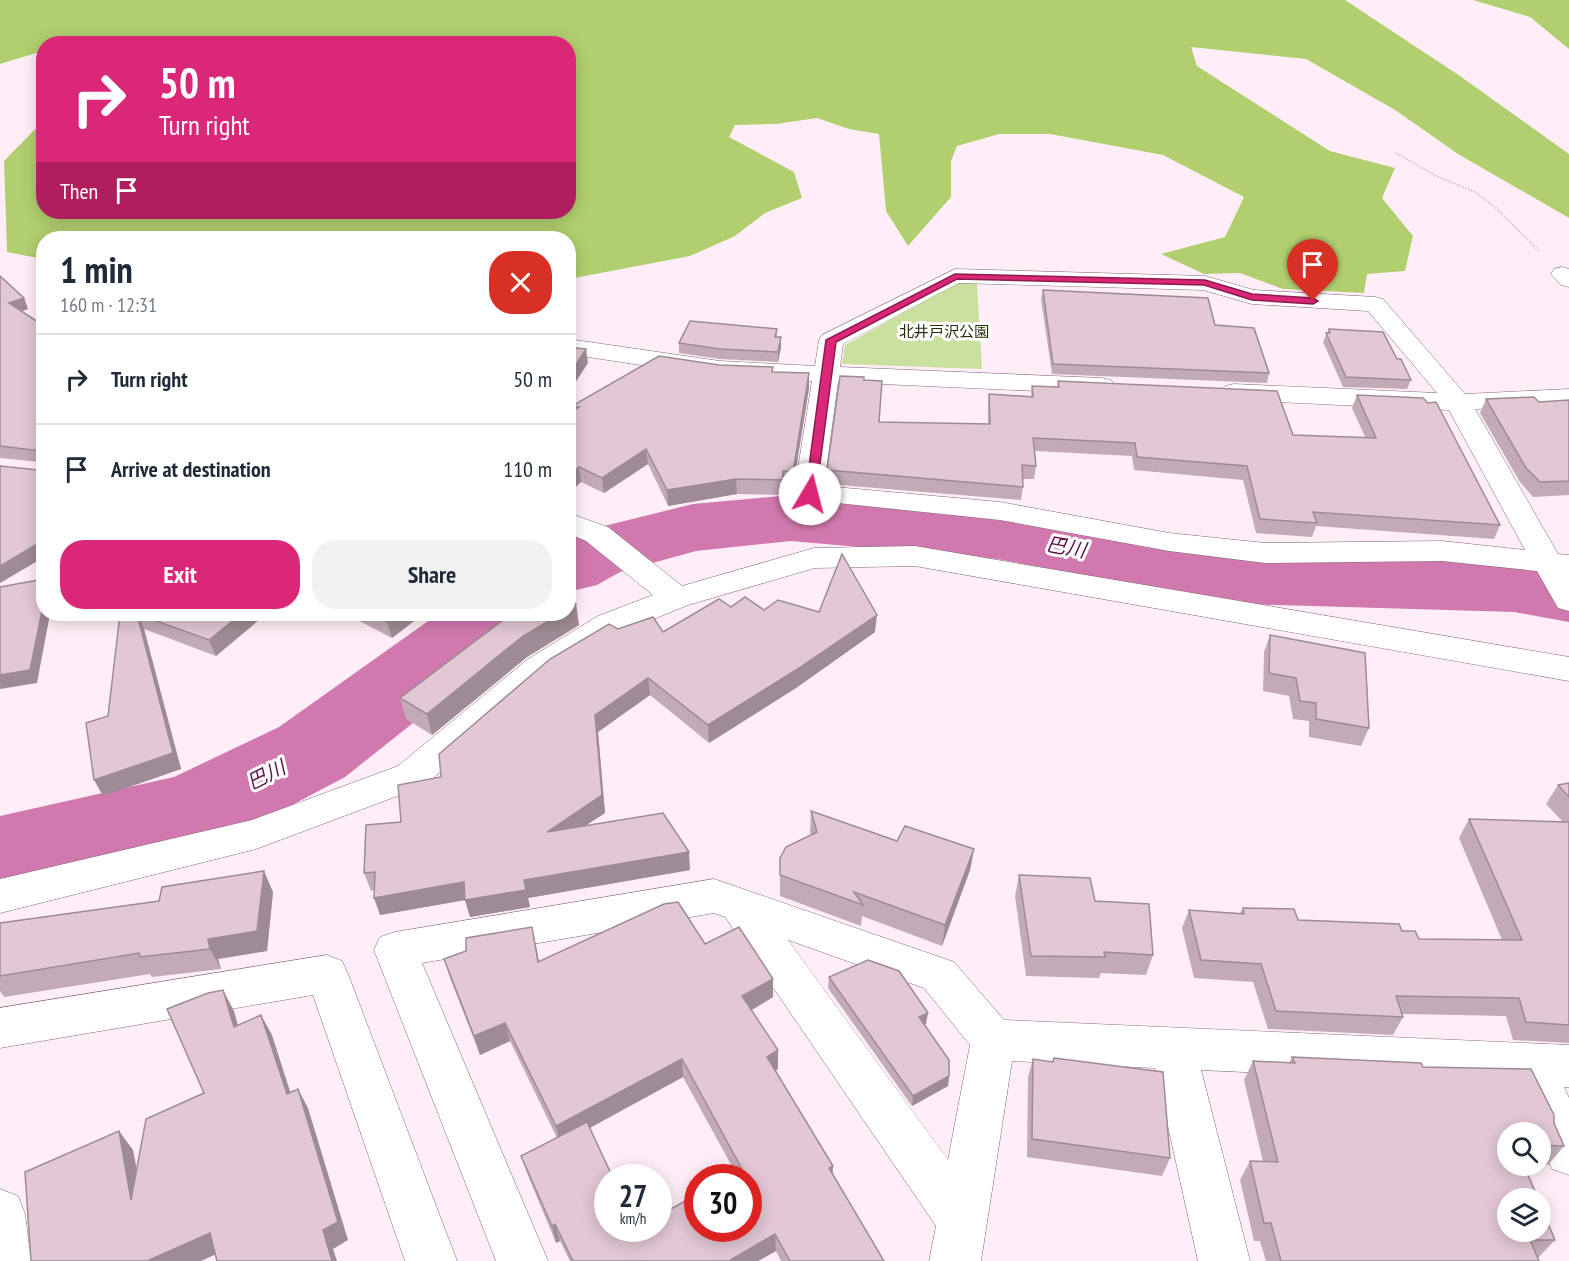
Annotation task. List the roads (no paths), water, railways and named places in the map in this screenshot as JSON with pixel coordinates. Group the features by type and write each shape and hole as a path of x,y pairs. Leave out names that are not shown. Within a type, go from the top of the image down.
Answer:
{"street":[{"path":"1557,563 1442,551 1264,553 1169,542 1000,511 810,494 831,340 955,276 1205,283 1252,297 1375,304 1458,402 1557,563 1569,601"},
{"path":"576,347 720,369 1125,387"},
{"path":"1208,391 1458,402 1569,397"},
{"path":"576,525 597,534 677,598"},
{"path":"0,896 256,834 411,776 540,667 610,624 677,598 814,558 915,556 1569,669"},
{"path":"522,1261 395,950 714,896 939,975 993,1040 1550,1065 1569,1152"},
{"path":"739,904 959,1241"},
{"path":"0,1028 327,974 431,1261"},
{"path":"959,1241 993,1040"},
{"path":"1173,1048 1224,1261"},
{"path":"0,1214 5,1261"}],"waterway":[{"name":"巴川","path":"576,563 592,554 693,528 791,518 997,535 1242,578 1514,586 1569,595"},
{"name":"巴川","path":"0,857 196,810 312,752 486,621"}],"park label":[{"name":"北井戸沢公園","path":"944,332"}]}
